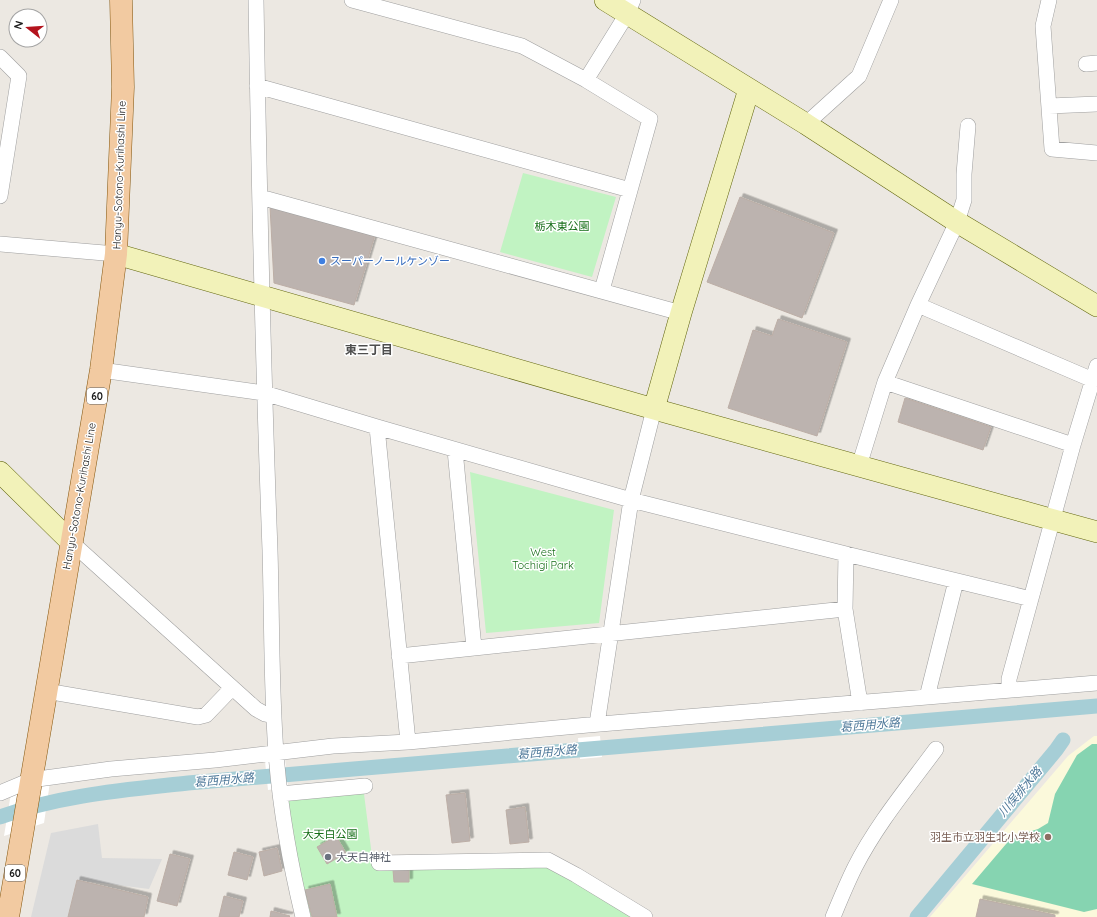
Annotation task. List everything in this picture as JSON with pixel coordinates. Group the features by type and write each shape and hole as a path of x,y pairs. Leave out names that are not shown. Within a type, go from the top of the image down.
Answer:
{"main road":[{"name":"Hanyu-Sotono-Kurihashi Line","path":"8,917 101,370 116,254 123,87 122,0"}],"street":[{"path":"256,0 264,393 276,756 279,791 293,875 304,917"},
{"path":"352,0 379,4 522,46 586,80 650,119 602,290"},
{"path":"605,0 630,7 749,89 806,124 957,222 1097,306"},
{"path":"806,124 859,76 891,0"},
{"path":"1049,0 1043,26 1052,149 1097,153"},
{"path":"586,80 630,7"},
{"path":"0,56 19,76 0,196"},
{"path":"257,86 630,190"},
{"path":"597,724 631,500 654,409 681,313 749,89"},
{"path":"1049,106 1097,104"},
{"path":"859,466 885,382 918,305 957,222 964,200 964,174 968,126"},
{"path":"260,197 681,313"},
{"path":"0,244 116,254 654,409 1097,532"},
{"path":"918,305 1095,373 1052,519 1010,679 1009,690"},
{"path":"101,370 264,393 631,500 1031,599"},
{"path":"885,382 1073,445"},
{"path":"377,427 408,742"},
{"path":"456,450 474,648"},
{"path":"1,476 71,542 232,688 256,709 265,714 274,716"},
{"path":"846,554 845,609 860,703"},
{"path":"927,697 956,581"},
{"path":"399,656 845,609"},
{"path":"0,793 31,784 111,769 276,756 333,746 408,742 597,724 1097,683"},
{"path":"46,691 198,717 206,715 232,688"},
{"path":"833,917 855,867 870,842 892,808 936,749"},
{"path":"279,791 366,786"},
{"path":"379,863 548,860 576,875 644,917"}],"shaded area":[{"name":"羽生市立羽生北小学校","path":"1094,736 1097,736 1097,917 930,917 1068,756"},
{"path":"98,824 102,858 162,859 149,889 77,880 68,917 31,917 51,833"}],"green space":[{"name":"栃木東公園","path":"523,173 616,197 592,277 500,252"},
{"name":"West Tochigi Park","path":"470,472 614,510 599,623 486,633"},
{"name":"羽生市立羽生北小学校","path":"1092,744 1097,744 1097,909 1084,912 972,884 1012,837 1038,829 1048,823 1055,794 1077,755"},
{"name":"大天白公園","path":"360,791 364,794 373,864 553,866 632,917 309,917 286,804 291,798"}],"pier":[{"path":"600,736 602,757 580,759 578,738"},
{"path":"285,759 288,787 268,790 265,761"},
{"path":"50,782 44,823 4,836 11,793"}],"building":[{"path":"740,197 834,233 802,318 707,282"},
{"path":"270,206 375,235 354,305 274,283"},
{"path":"778,319 847,342 817,436 728,408 753,330 772,336"},
{"path":"905,398 991,427 983,450 898,422"},
{"path":"465,793 470,841 452,843 446,795"},
{"path":"525,807 529,842 510,844 506,810"},
{"path":"336,836 346,853 327,864 317,847"},
{"path":"277,848 282,871 264,876 259,852"},
{"path":"234,852 253,857 247,880 228,875"},
{"path":"170,854 190,859 177,906 157,901"},
{"path":"393,870 409,870 409,882 394,882"},
{"path":"77,880 148,897 144,917 68,917"},
{"path":"330,884 337,917 312,917 305,890"},
{"path":"224,896 243,901 239,917 219,917"},
{"path":"980,899 1055,915 1055,917 976,917"},
{"path":"271,911 290,916 270,917"}],"waterway":[{"name":"葛西用水路","path":"0,817 46,803 69,798 188,783 1097,706"},
{"name":"川俣排水路","path":"917,917 1063,740"}],"place":[{"name":"スーパーノールケンゾー","path":"322,261"},
{"name":"羽生市立羽生北小学校","path":"1048,837"},
{"name":"大天白神社","path":"328,857"}],"district":[{"name":"東三丁目","path":"369,350"}]}
